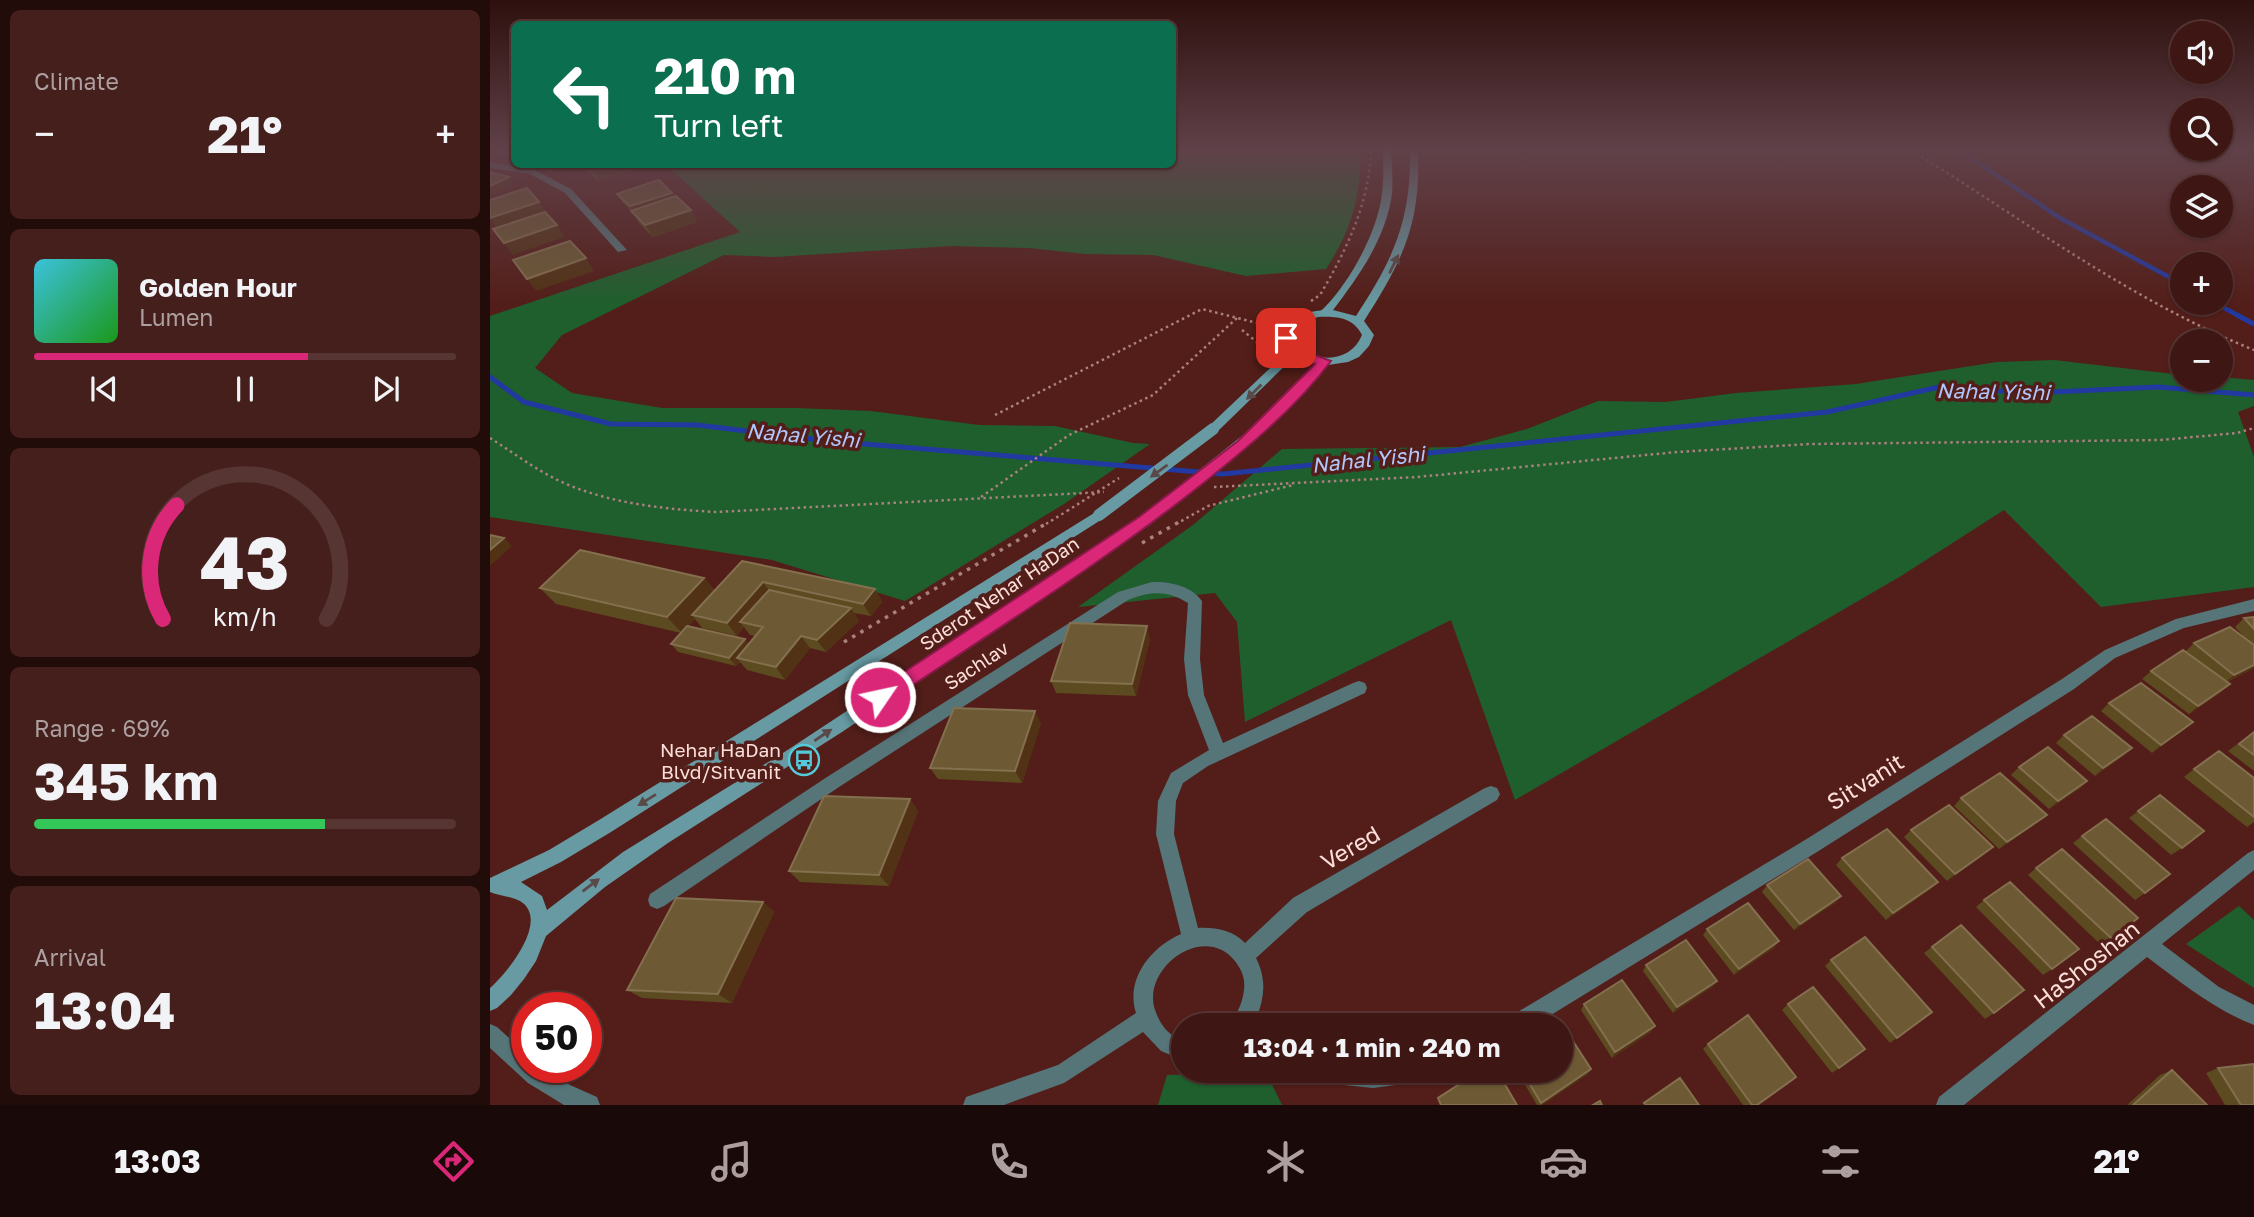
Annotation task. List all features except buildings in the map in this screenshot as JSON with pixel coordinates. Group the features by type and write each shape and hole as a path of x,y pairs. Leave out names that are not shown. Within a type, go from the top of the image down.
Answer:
{"main road":[{"path":"1326,313 1356,272 1377,228 1385,202"},
{"path":"1358,321 1398,258 1414,202"},
{"path":"1326,313 1344,315 1358,321 1368,335 1360,351 1338,360 1312,360 1293,352 1288,345 1287,331 1307,317 1326,313"},
{"name":"Sderot Nehar HaDan","path":"493,886 555,856 605,826 1099,514 1213,429 1293,352"},
{"name":"Sderot Nehar HaDan","path":"539,930 569,901 620,863 802,749 1144,521 1207,474 1254,434 1325,361"},
{"path":"490,1001 517,974 532,951 539,930 540,914 535,902 526,892 513,887 493,886"}],"street":[{"path":"578,202 622,250"},
{"name":"Sachlav","path":"657,900 833,782 1124,596 1143,588 1177,588 1195,601 1192,659 1196,695 1219,753"},
{"name":"Sitvanit","path":"1535,1013 1811,846 2068,684 2110,654 2181,623 2254,605"},
{"path":"1191,937 1165,834 1167,801 1177,778 1219,753 1359,688"},
{"name":"Vered","path":"1244,956 1300,905 1491,794"},
{"name":"HaShoshan","path":"1947,1105 2149,946 2254,859"},
{"path":"1171,1046 1158,1038 1146,1018 1144,990 1150,971 1171,947 1191,937 1222,938 1238,947 1251,966 1255,985 1248,1013"},
{"path":"2149,946 2218,997 2240,1011 2254,1016"},
{"path":"974,1105 1064,1073 1146,1018"},
{"path":"490,1034 515,1060 576,1101 589,1105"}],"path":[{"path":"1309,303 1320,295 1357,228 1364,202"},
{"path":"1989,202 2159,308 2213,335 2254,350"},
{"path":"995,415 1202,309 1287,331"},
{"path":"979,498 1069,435 1153,395 1237,318"},
{"path":"1242,330 1259,343 1263,350 1261,365"},
{"path":"1206,487 1417,477 1677,452 1796,445 2148,441 2236,433 2254,428"},
{"path":"490,438 562,482 609,500 659,509 716,512 1111,492"},
{"path":"844,642 971,570 1126,473"},
{"path":"1136,543 1148,541 1208,506 1302,483"}],"green space":[{"path":"706,202 1355,202 1342,240 1326,269 1246,276 1153,255 1085,254 1029,248 951,246 775,257 724,255 562,335 535,368 572,393 662,408 871,411 979,425 1055,426 1133,443 1150,444 1064,504 905,601 772,560 490,517 490,316 740,232"},
{"path":"2054,360 2170,374 2170,392 2233,392 2233,378 2254,380 2254,406 2238,412 2254,457 2254,587 2101,607 2004,510 1901,576 1515,800 1451,620 1245,722 1237,622 1215,593 1078,607 1193,525 1282,449 1460,447 1527,429 1598,401 1666,402 1736,393 1856,384 1997,362"},
{"path":"2239,906 2254,920 2254,988 2186,944"},
{"path":"1167,1075 1171,1075 1171,1083 1271,1083 1282,1105 1158,1105"}],"waterway":[{"path":"2036,202 2060,218 2170,278"},
{"path":"2233,313 2241,317"},
{"path":"2237,315 2254,324"},
{"name":"Nahal Yishi","path":"490,377 524,402 611,424 697,425 829,441 1223,474 1827,412 1939,387 2031,393 2158,387 2254,395"}],"place":[{"name":"Nehar HaDan Blvd/Sitvanit","path":"804,760"}],"route":[{"path":"880,697 1144,521 1243,444 1279,411 1325,361 1312,360 1293,352 1286,338"}]}
